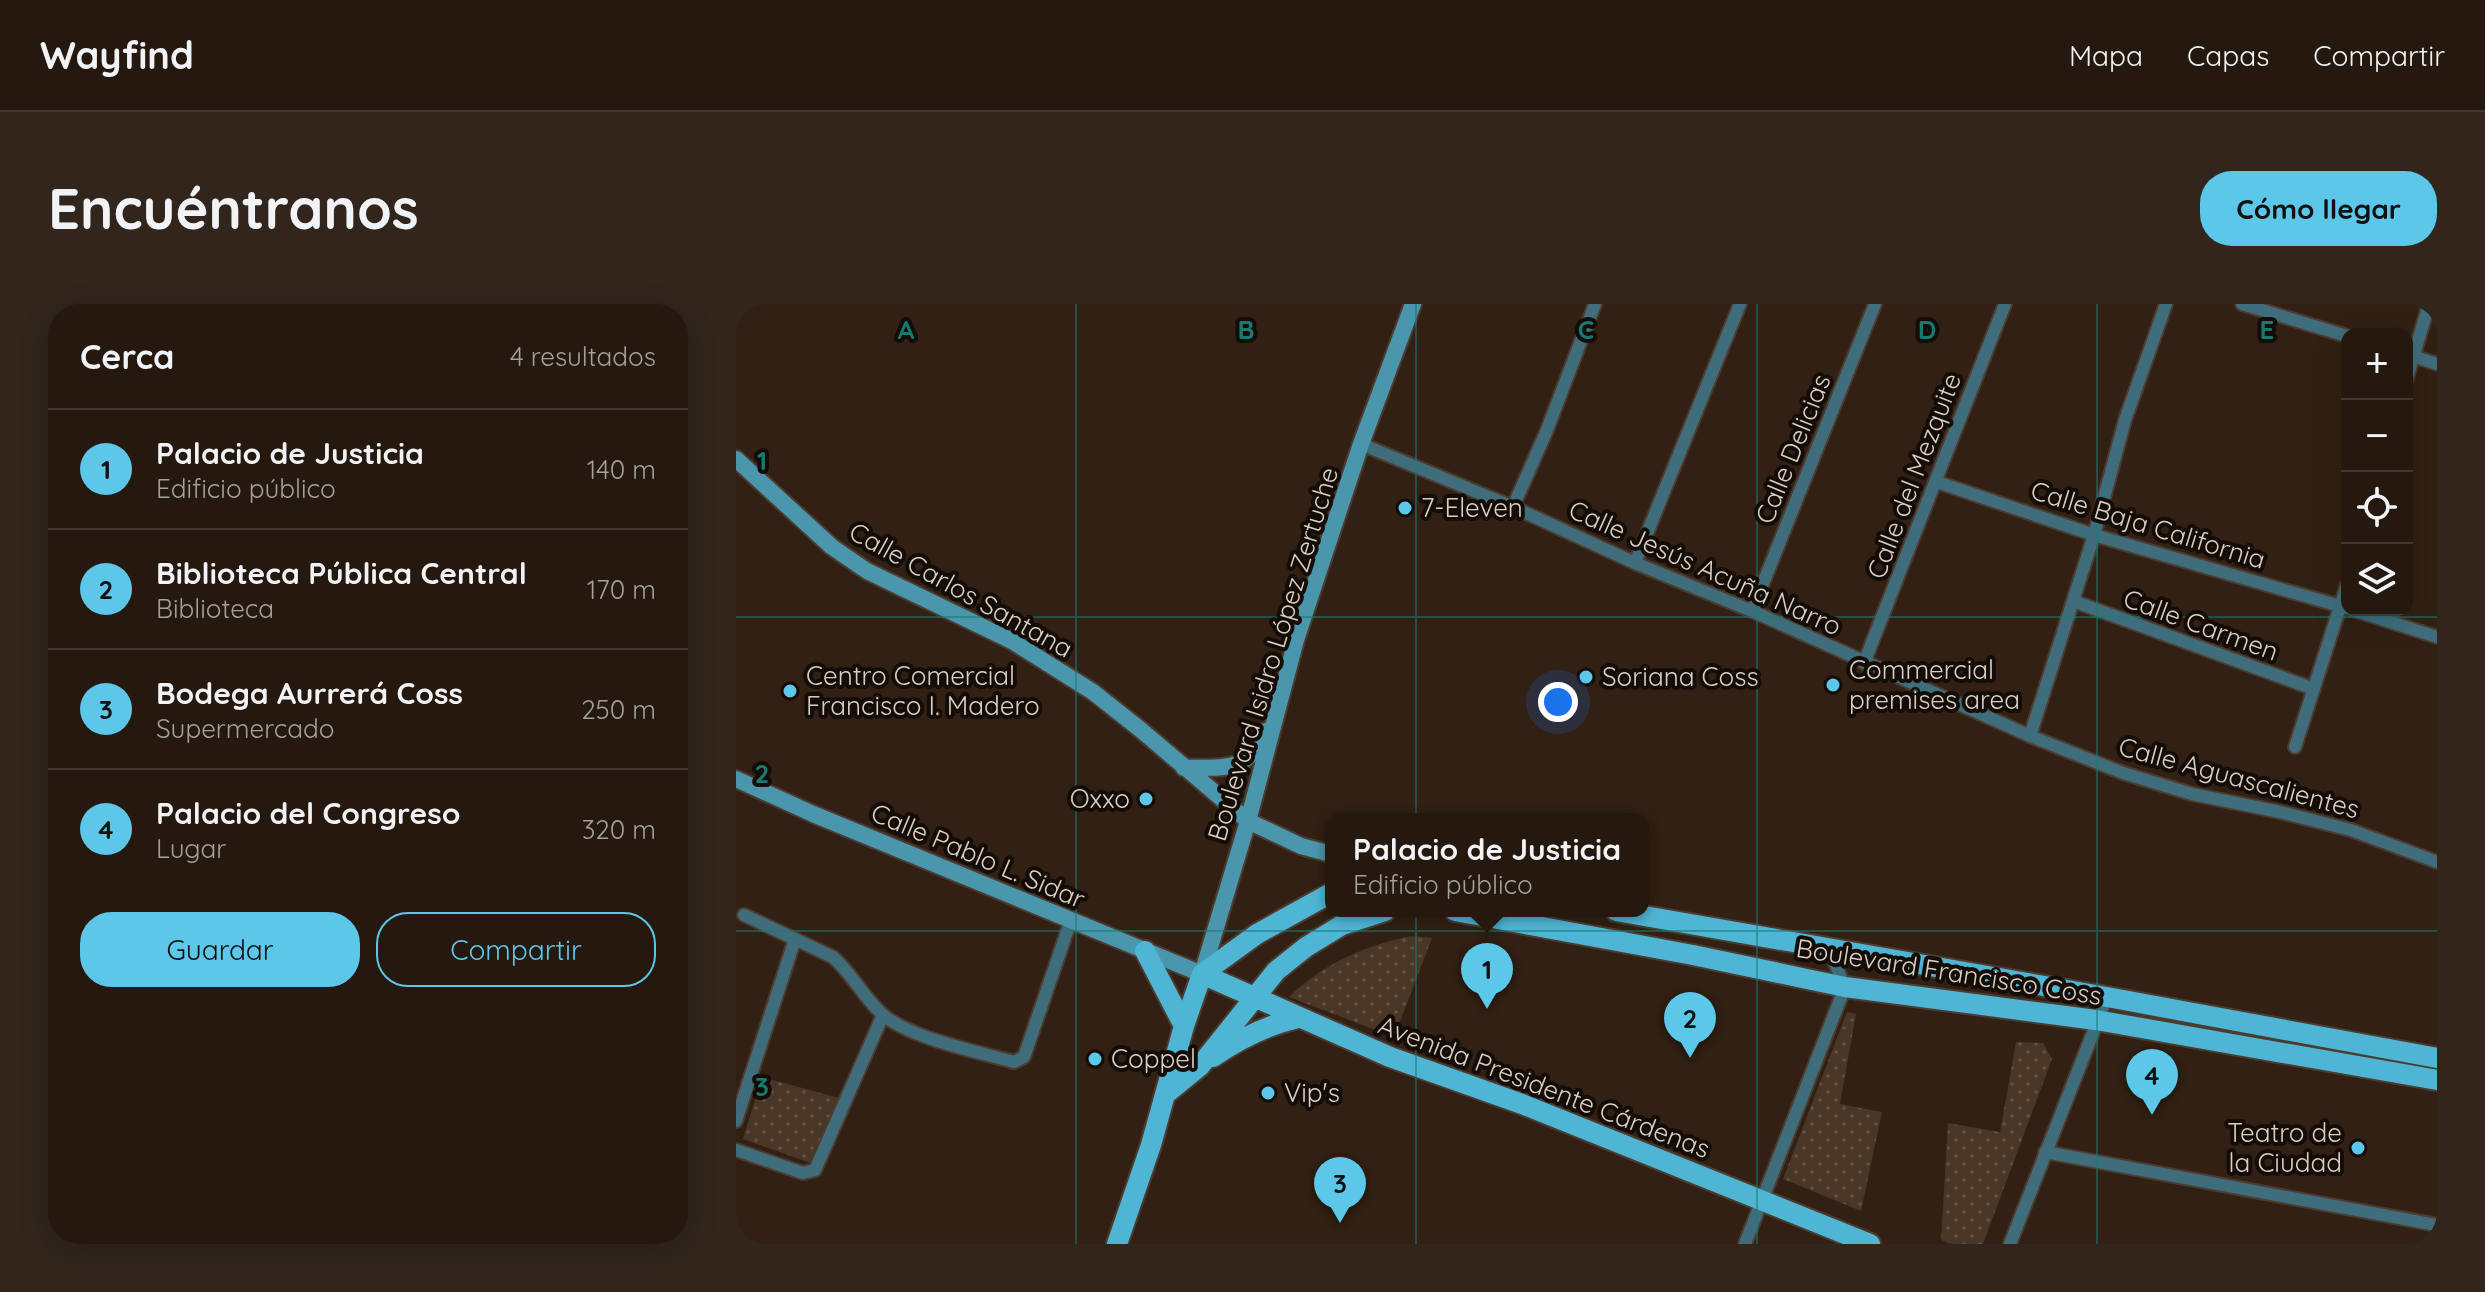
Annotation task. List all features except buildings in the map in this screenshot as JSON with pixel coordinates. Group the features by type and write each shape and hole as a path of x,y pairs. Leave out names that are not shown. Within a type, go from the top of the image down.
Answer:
{"main road":[{"path":"1117,1244 1202,974 1257,934 1325,896"},
{"path":"1200,1066 1276,971 1306,947 1342,925 1367,917"},
{"name":"Boulevard Francisco Coss","path":"1486,917 1845,987 2096,1020 2437,1080"},
{"name":"Boulevard Francisco Coss","path":"1648,917 2437,1058"},
{"path":"1547,929 1673,931 1691,925"},
{"path":"1693,955 1694,945 1701,938 1774,940"},
{"path":"1145,951 1184,1026"},
{"name":"Avenida Presidente Cárdenas","path":"1202,974 1390,1057 1522,1104 1870,1244"},
{"path":"1167,1093 1229,1046 1275,1023 1298,1018"}],"street":[{"name":"Boulevard Isidro López Zertuche","path":"1202,974 1248,821 1296,640 1361,444 1413,304"},
{"path":"1513,507 1547,430 1595,304"},
{"path":"1635,563 1740,304"},
{"name":"Calle Delicias","path":"1752,611 1875,304"},
{"name":"Calle del Mezquite","path":"1864,663 2005,304"},
{"path":"2030,736 2094,535 2125,420 2166,304"},
{"path":"2242,304 2341,334"},
{"path":"2413,347 2429,304"},
{"path":"2413,356 2437,364"},
{"name":"Calle Jesús Acuña Narro","path":"1361,444 1752,611 2030,736"},
{"name":"Calle Carlos Santana","path":"736,459 832,547 867,571 999,634 1048,663 1117,711 1248,821 1301,846 1325,852"},
{"name":"Calle Baja California","path":"1937,482 2094,535 2341,606"},
{"name":"Calle Carmen","path":"2073,601 2314,689"},
{"path":"2295,747 2314,689 2344,616"},
{"name":"Calle Baja California","path":"2372,616 2437,637"},
{"path":"1184,768 1231,766 1241,762 1249,757 1274,720"},
{"name":"Calle Aguascalientes","path":"2030,736 2123,773 2192,794 2351,830 2437,862"},
{"name":"Calle Pablo L. Sidar","path":"736,779 1202,974"},
{"path":"744,915 833,957 883,1015 910,1030 1014,1062 1021,1060 1071,920"},
{"path":"736,1121 795,939"},
{"path":"1745,1244 1845,987 1829,949"},
{"path":"2010,1244 2107,997"},
{"path":"736,1150 803,1173 815,1170 883,1015"},
{"path":"2045,1152 2437,1225"}],"shaded area":[{"path":"1411,936 1432,938 1394,1037 1289,997 1331,965 1377,945"},
{"path":"1847,1012 1856,1014 1840,1104 1882,1112 1861,1211 1783,1179"},
{"path":"2016,1042 2043,1043 2052,1059 1983,1244 1952,1244 1941,1240 1948,1123 2000,1132"},
{"path":"762,1077 839,1098 816,1165 743,1139"}],"place":[{"name":"7-Eleven","path":"1405,508"},
{"name":"Soriana Coss","path":"1586,677"},
{"name":"Commercial premises area","path":"1833,685"},
{"name":"Centro Comercial Francisco I. Madero","path":"790,691"},
{"name":"Oxxo","path":"1146,799"},
{"name":"Palacio de Justicia","path":"1487,1009"},
{"name":"Biblioteca Pública Central","path":"1690,1058"},
{"name":"Coppel","path":"1095,1059"},
{"name":"Vip's","path":"1268,1093"},
{"name":"Palacio del Congreso","path":"2152,1115"},
{"name":"Teatro de la Ciudad","path":"2358,1148"},
{"name":"Bodega Aurrerá Coss","path":"1340,1223"}]}
